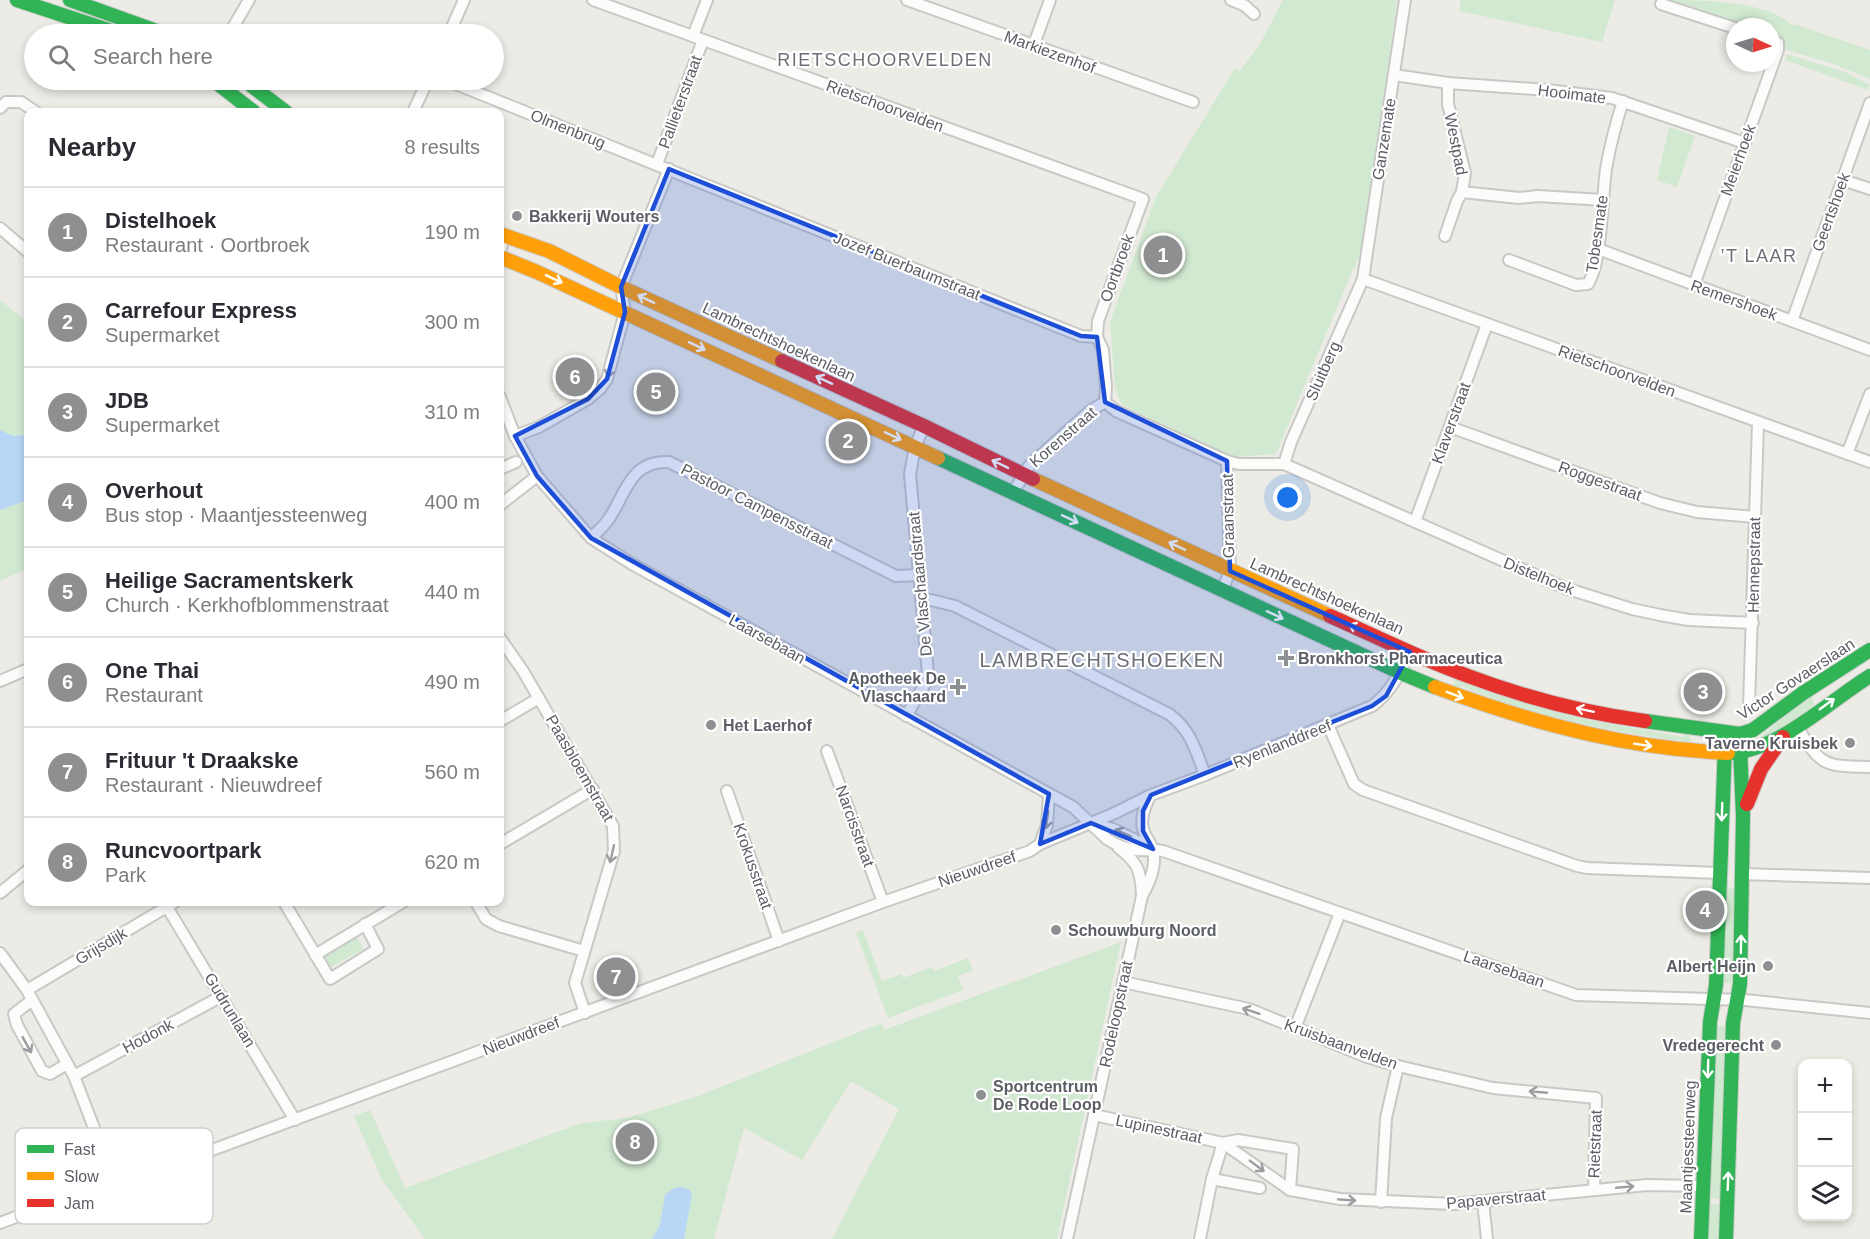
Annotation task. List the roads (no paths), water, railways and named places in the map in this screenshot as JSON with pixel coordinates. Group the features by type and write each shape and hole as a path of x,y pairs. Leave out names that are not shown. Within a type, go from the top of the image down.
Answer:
{"street":[{"path":"17,0 90,24"},
{"path":"70,0 137,24"},
{"path":"235,24 249,0"},
{"path":"453,24 464,0"},
{"name":"Rietschoorvelden","path":"593,0 1143,199"},
{"name":"Pallieterstraat","path":"657,164 698,38 706,0"},
{"name":"Markiezenhof","path":"907,0 1193,102"},
{"path":"1034,47 1050,0"},
{"path":"1231,0 1244,5 1254,14"},
{"name":"Ganzemate","path":"1364,279 1405,0"},
{"path":"1661,4 1726,25"},
{"name":"Meierhoek","path":"1694,285 1770,72"},
{"name":"Hooimate","path":"1394,75 1448,83 1548,90 1623,101 1745,143"},
{"name":"Westpad","path":"1444,236 1462,192 1465,173 1448,104 1448,83"},
{"path":"226,90 249,108"},
{"path":"257,90 281,108"},
{"path":"415,108 423,90"},
{"name":"Olmenbrug","path":"471,90 657,164"},
{"name":"Tobesmate","path":"1509,260 1576,285 1585,286 1590,281 1598,249 1613,134 1623,101"},
{"path":"0,108 6,102 21,102 30,108"},
{"name":"Geertshoek","path":"1792,321 1870,103"},
{"name":"Jozef Buerbaumstraat","path":"657,164 1081,336 1097,337"},
{"name":"Pallieterstraat","path":"621,287 669,169"},
{"path":"1843,180 1870,189"},
{"path":"1462,192 1519,198 1538,196 1603,200"},
{"name":"Oortbroek","path":"1097,337 1098,321 1143,199"},
{"path":"0,228 24,249"},
{"name":"Lambrechtshoekenlaan","path":"504,236 549,251 621,287 924,426 1230,571 1410,652 1520,694 1622,718 1740,734"},
{"name":"Remershoek","path":"1598,249 1870,350"},
{"path":"504,259 625,312 1401,673 1515,716 1563,729 1663,748 1739,753 1753,749 1791,730 1870,676"},
{"name":"Rietschoorvelden","path":"1364,279 1870,462"},
{"name":"Sluitberg","path":"1284,464 1291,442 1364,279"},
{"path":"515,436 539,427 600,389 607,379 625,312 621,287"},
{"name":"Klaverstraat","path":"1415,522 1487,324"},
{"path":"1097,337 1103,350 1105,402"},
{"path":"1847,454 1870,394"},
{"name":"Distelhoek","path":"1105,402 1116,411 1227,461 1239,464 1284,464 1529,573 1609,602 1689,620 1753,623"},
{"name":"Korenstraat","path":"1022,474 1090,411 1105,402"},
{"name":"Laarsebaan","path":"504,407 515,436 537,476 591,538 632,564 906,717 1073,807 1113,843 1136,850 1153,849"},
{"name":"Hennepstraat","path":"1749,706 1758,423"},
{"path":"915,447 924,426"},
{"name":"Roggestraat","path":"1450,427 1660,503 1697,512 1755,518"},
{"name":"De Vlaschaardstraat","path":"906,717 925,684 927,674 910,474 915,447"},
{"name":"Pastoor Campensstraat","path":"591,538 608,520 634,475 643,466 659,461 669,462 896,576 918,575"},
{"name":"Graanstraat","path":"1227,461 1230,571"},
{"path":"504,467 516,462"},
{"path":"1013,493 1022,474"},
{"path":"504,502 537,476"},
{"name":"Lambrechtshoekenlaan","path":"1222,591 1230,571"},
{"path":"921,600 955,606 1169,714 1189,733 1205,775"},
{"name":"Paasbloemstraat","path":"504,644 539,698 613,826 614,851 575,983 585,1013"},
{"name":"Victor Govaerslaan","path":"1740,734 1753,730 1803,693 1870,650"},
{"name":"Lambrechtshoekenlaan","path":"1401,673 1410,652"},
{"path":"0,681 24,671"},
{"name":"Ryenlanddreef","path":"1091,823 1151,795 1328,725 1379,701 1386,696 1401,673"},
{"path":"504,719 539,698"},
{"path":"1328,725 1354,784 1363,790 1577,866 1720,873"},
{"path":"1791,730 1824,762 1836,766 1870,767"},
{"path":"1743,816 1761,766 1791,730"},
{"name":"Maantjessteenweg","path":"1701,1239 1726,733"},
{"path":"1726,1239 1733,1023 1740,984 1743,816 1740,734"},
{"name":"Narcisstraat","path":"827,751 883,902"},
{"path":"504,842 593,789"},
{"name":"Krokusstraat","path":"727,791 779,941"},
{"path":"1040,844 1047,825 1049,794"},
{"path":"1151,795 1143,811 1143,831 1153,849"},
{"name":"Laarsebaan","path":"1091,823 1113,829 1153,849 1576,994 1737,1000 1870,1013"},
{"name":"Nieuwdreef","path":"213,1150 883,902 1030,851 1040,844 1091,823"},
{"path":"1113,843 1129,855 1141,872"},
{"name":"Rodeloopstraat","path":"1067,1239 1142,896 1141,872 1144,859 1153,849"},
{"name":"Rodeloopstraat","path":"1142,896 1152,874 1153,849"},
{"path":"0,893 24,873"},
{"path":"1742,874 1870,878"},
{"name":"Grijsdijk","path":"27,990 163,906"},
{"name":"Gudrunlaan","path":"170,906 295,1120"},
{"path":"286,906 330,979 378,949 365,924"},
{"path":"315,955 396,906"},
{"path":"478,906 486,919 499,926 584,951"},
{"path":"1295,1028 1340,912"},
{"path":"0,953 27,990 74,1076 94,1128"},
{"name":"Kruisbaanvelden","path":"1124,982 1249,1009 1367,1057 1398,1066 1493,1088 1596,1098"},
{"name":"Hodonk","path":"74,1076 222,996"},
{"path":"32,1000 14,1014 16,1025 42,1071 50,1074 67,1064"},
{"path":"1381,1202 1386,1118 1398,1066"},
{"name":"Rietstraat","path":"1594,1190 1596,1098"},
{"name":"Lupinestraat","path":"1094,1115 1223,1143"},
{"path":"1223,1143 1238,1140 1293,1149 1290,1190"},
{"path":"1200,1239 1212,1179 1223,1143"},
{"path":"1223,1143 1290,1190"},
{"path":"1212,1179 1260,1188"},
{"name":"Papaverstraat","path":"1290,1190 1340,1200 1453,1204 1647,1185 1703,1186"},
{"path":"1483,1201 1487,1239"},
{"name":"Nieuwdreef","path":"0,1223 15,1218"}],"water":[{"path":"0,430 13,436 23,435 24,438 24,501 0,510"},
{"path":"682,1187 690,1190 692,1195 684,1239 652,1239 660,1225 665,1195 674,1188"}],"place":[{"name":"Bakkerij Wouters","path":"517,216"},
{"name":"Distelhoek","path":"1163,255"},
{"name":"One Thai","path":"575,377"},
{"name":"Heilige Sacramentskerk","path":"656,392"},
{"name":"Carrefour Express","path":"848,441"},
{"name":"Bronkhorst Pharmaceutica","path":"1286,658"},
{"name":"Apotheek De Vlaschaard","path":"958,687"},
{"name":"JDB","path":"1703,692"},
{"name":"Het Laerhof","path":"711,725"},
{"name":"Taverne Kruisbek","path":"1850,743"},
{"name":"Overhout","path":"1705,910"},
{"name":"Schouwburg Noord","path":"1056,930"},
{"name":"Albert Heijn","path":"1768,966"},
{"name":"Frituur 't Draakske","path":"616,977"},
{"name":"Vredegerecht","path":"1776,1045"},
{"name":"Sportcentrum De Rode Loop","path":"981,1095"},
{"name":"Runcvoortpark","path":"635,1142"}],"district":[{"name":"RIETSCHOORVELDEN","path":"885,60"},
{"name":"’T LAAR","path":"1759,256"},
{"name":"LAMBRECHTSHOEKEN","path":"1102,660"}]}
